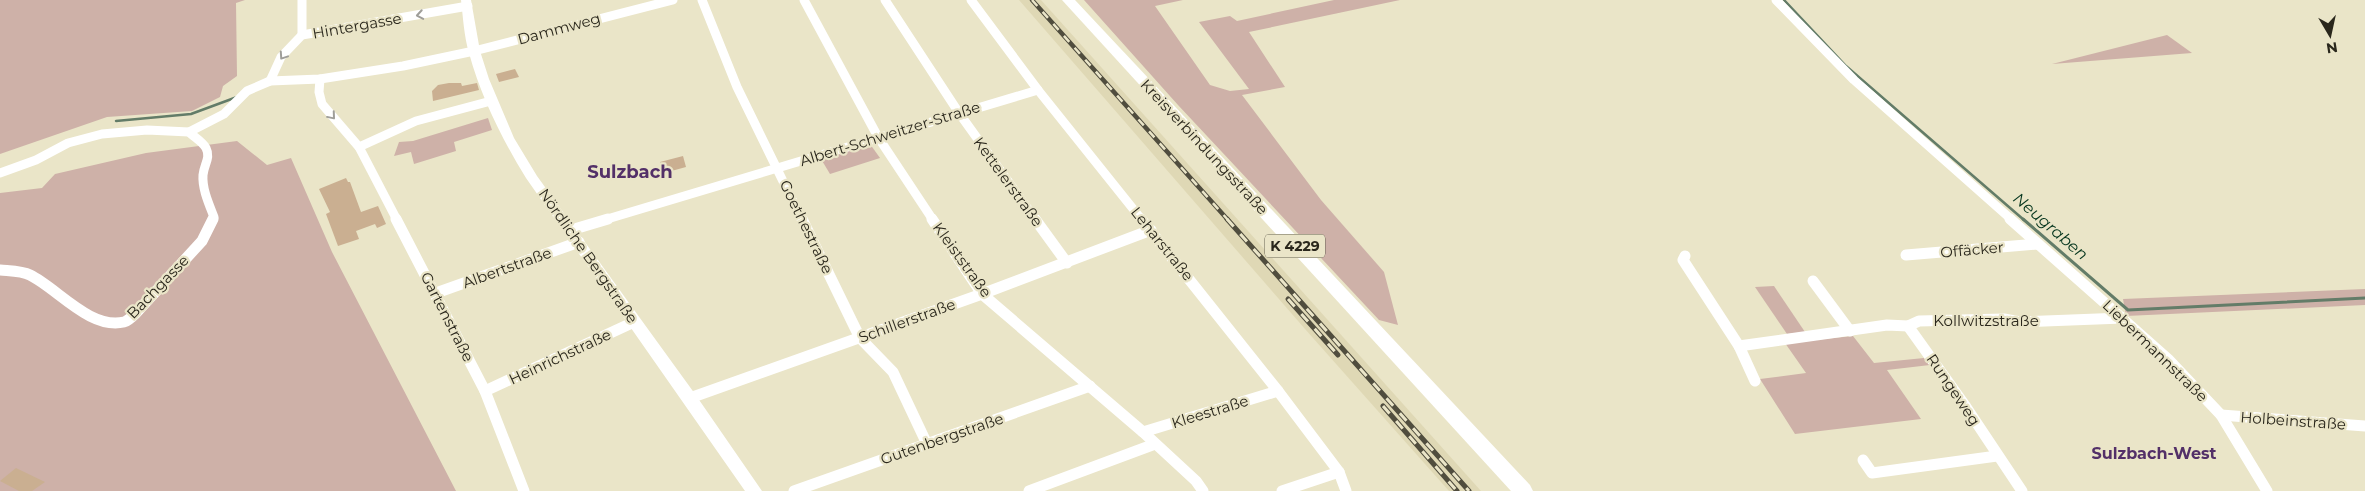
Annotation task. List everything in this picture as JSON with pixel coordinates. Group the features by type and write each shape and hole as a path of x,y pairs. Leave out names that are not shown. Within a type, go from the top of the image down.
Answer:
{"main road":[{"name":"Kreisverbindungsstraße","path":"1068,0 1523,491"},
{"name":"Nördliche Bergstraße","path":"467,3 474,51 508,138 532,178 690,398 754,491"}],"street":[{"path":"302,0 302,35"},
{"name":"Dammweg","path":"474,51 673,0"},
{"name":"Goethestraße","path":"702,0 737,87 860,338 893,372 927,444"},
{"name":"Kleiststraße","path":"804,0 878,137 982,294 1143,432 1196,481 1203,491"},
{"name":"Kettelerstraße","path":"885,0 959,113 1067,263"},
{"name":"Leharstraße","path":"971,0 1038,90 1278,391 1338,472 1346,491"},
{"name":"Liebermannstraße","path":"1776,0 1854,80 2168,359 2221,416 2267,491"},
{"name":"Hintergasse","path":"270,81 281,57 302,35 467,3"},
{"path":"0,173 36,160 68,143 102,134 147,130 190,132 224,114 248,91 270,81 320,79 370,73 474,51"},
{"name":"Gartenstraße","path":"320,79 319,92 322,104 359,148 436,293 485,391 524,491"},
{"name":"Albert-Schweitzer-Straße","path":"570,230 1038,90"},
{"path":"359,148 416,121 492,101"},
{"name":"Bachgasse","path":"0,270 28,274 51,287 74,308 90,316 112,322 125,322 136,313 202,241 211,226 214,217 206,197 203,175 209,155 205,145 196,140 190,132"},
{"name":"Schillerstraße","path":"690,398 982,294 1151,230"},
{"name":"Albertstraße","path":"436,293 579,242"},
{"name":"Offäcker","path":"1906,256 2038,244"},
{"path":"1685,256 1683,260 1739,346 1755,381"},
{"path":"1813,281 1850,331"},
{"name":"Kollwitzstraße","path":"1739,346 1887,325 1908,326 1919,322 2004,319 2020,322 2123,318"},
{"name":"Heinrichstraße","path":"485,391 634,322"},
{"name":"Rungeweg","path":"1908,326 1966,407 2022,491"},
{"name":"Gutenbergstraße","path":"794,491 1090,386"},
{"name":"Kleestraße","path":"1143,432 1278,391"},
{"name":"Holbeinstraße","path":"2221,416 2365,426"},
{"path":"1029,491 1155,444"},
{"path":"1863,460 1872,472 1997,456"},
{"path":"1282,491 1338,472"}],"shaded area":[{"path":"0,0 245,0 236,3 237,76 223,86 220,97 192,111 107,117 0,154"},
{"path":"1019,0 1041,0 1481,491 1449,491 1305,329"},
{"path":"1084,0 1183,0 1155,6 1210,85 1230,91 1249,89 1199,22 1230,16 1237,21 1334,0 1400,0 1249,32 1285,87 1242,95 1321,200 1384,272 1398,325 1379,320 1178,105"},
{"path":"2167,35 2192,53 2052,64"},
{"path":"488,118 492,130 454,142 456,151 414,164 411,152 394,156 399,142 413,141"},
{"path":"237,141 267,165 291,158 332,252 456,491 0,491 0,193 42,188 55,174 146,153"},
{"path":"870,144 880,158 830,174 821,159"},
{"path":"1774,286 1805,332 1787,334 1755,287"},
{"path":"2365,289 2365,305 2126,316 2123,299"},
{"path":"1853,336 1874,363 1924,358 1930,365 1887,370 1921,419 1795,434 1760,379 1806,373 1785,343"}],"building":[{"path":"515,69 519,77 499,82 496,74"},
{"path":"461,83 462,86 477,83 479,90 433,101 432,91 438,85"},
{"path":"683,156 686,167 664,173 660,162"},
{"path":"346,178 350,182 361,212 378,206 386,224 377,228 375,224 356,231 359,239 338,246 326,214 330,212 319,189"},
{"path":"16,468 45,482 32,491 19,491 0,481"}],"waterway":[{"name":"Neugraben","path":"1784,0 1846,66 2024,220"},
{"path":"116,121 191,114 237,97"},
{"name":"Neugraben","path":"2023,219 2128,310 2365,298"}],"railway":[{"path":"1032,0 1228,220"},
{"path":"1227,219 1469,491"},
{"path":"1288,299 1338,355"},
{"path":"1383,406 1457,491"}],"district":[{"name":"Sulzbach","path":"630,172"},
{"name":"Sulzbach-West","path":"2154,453"}]}
